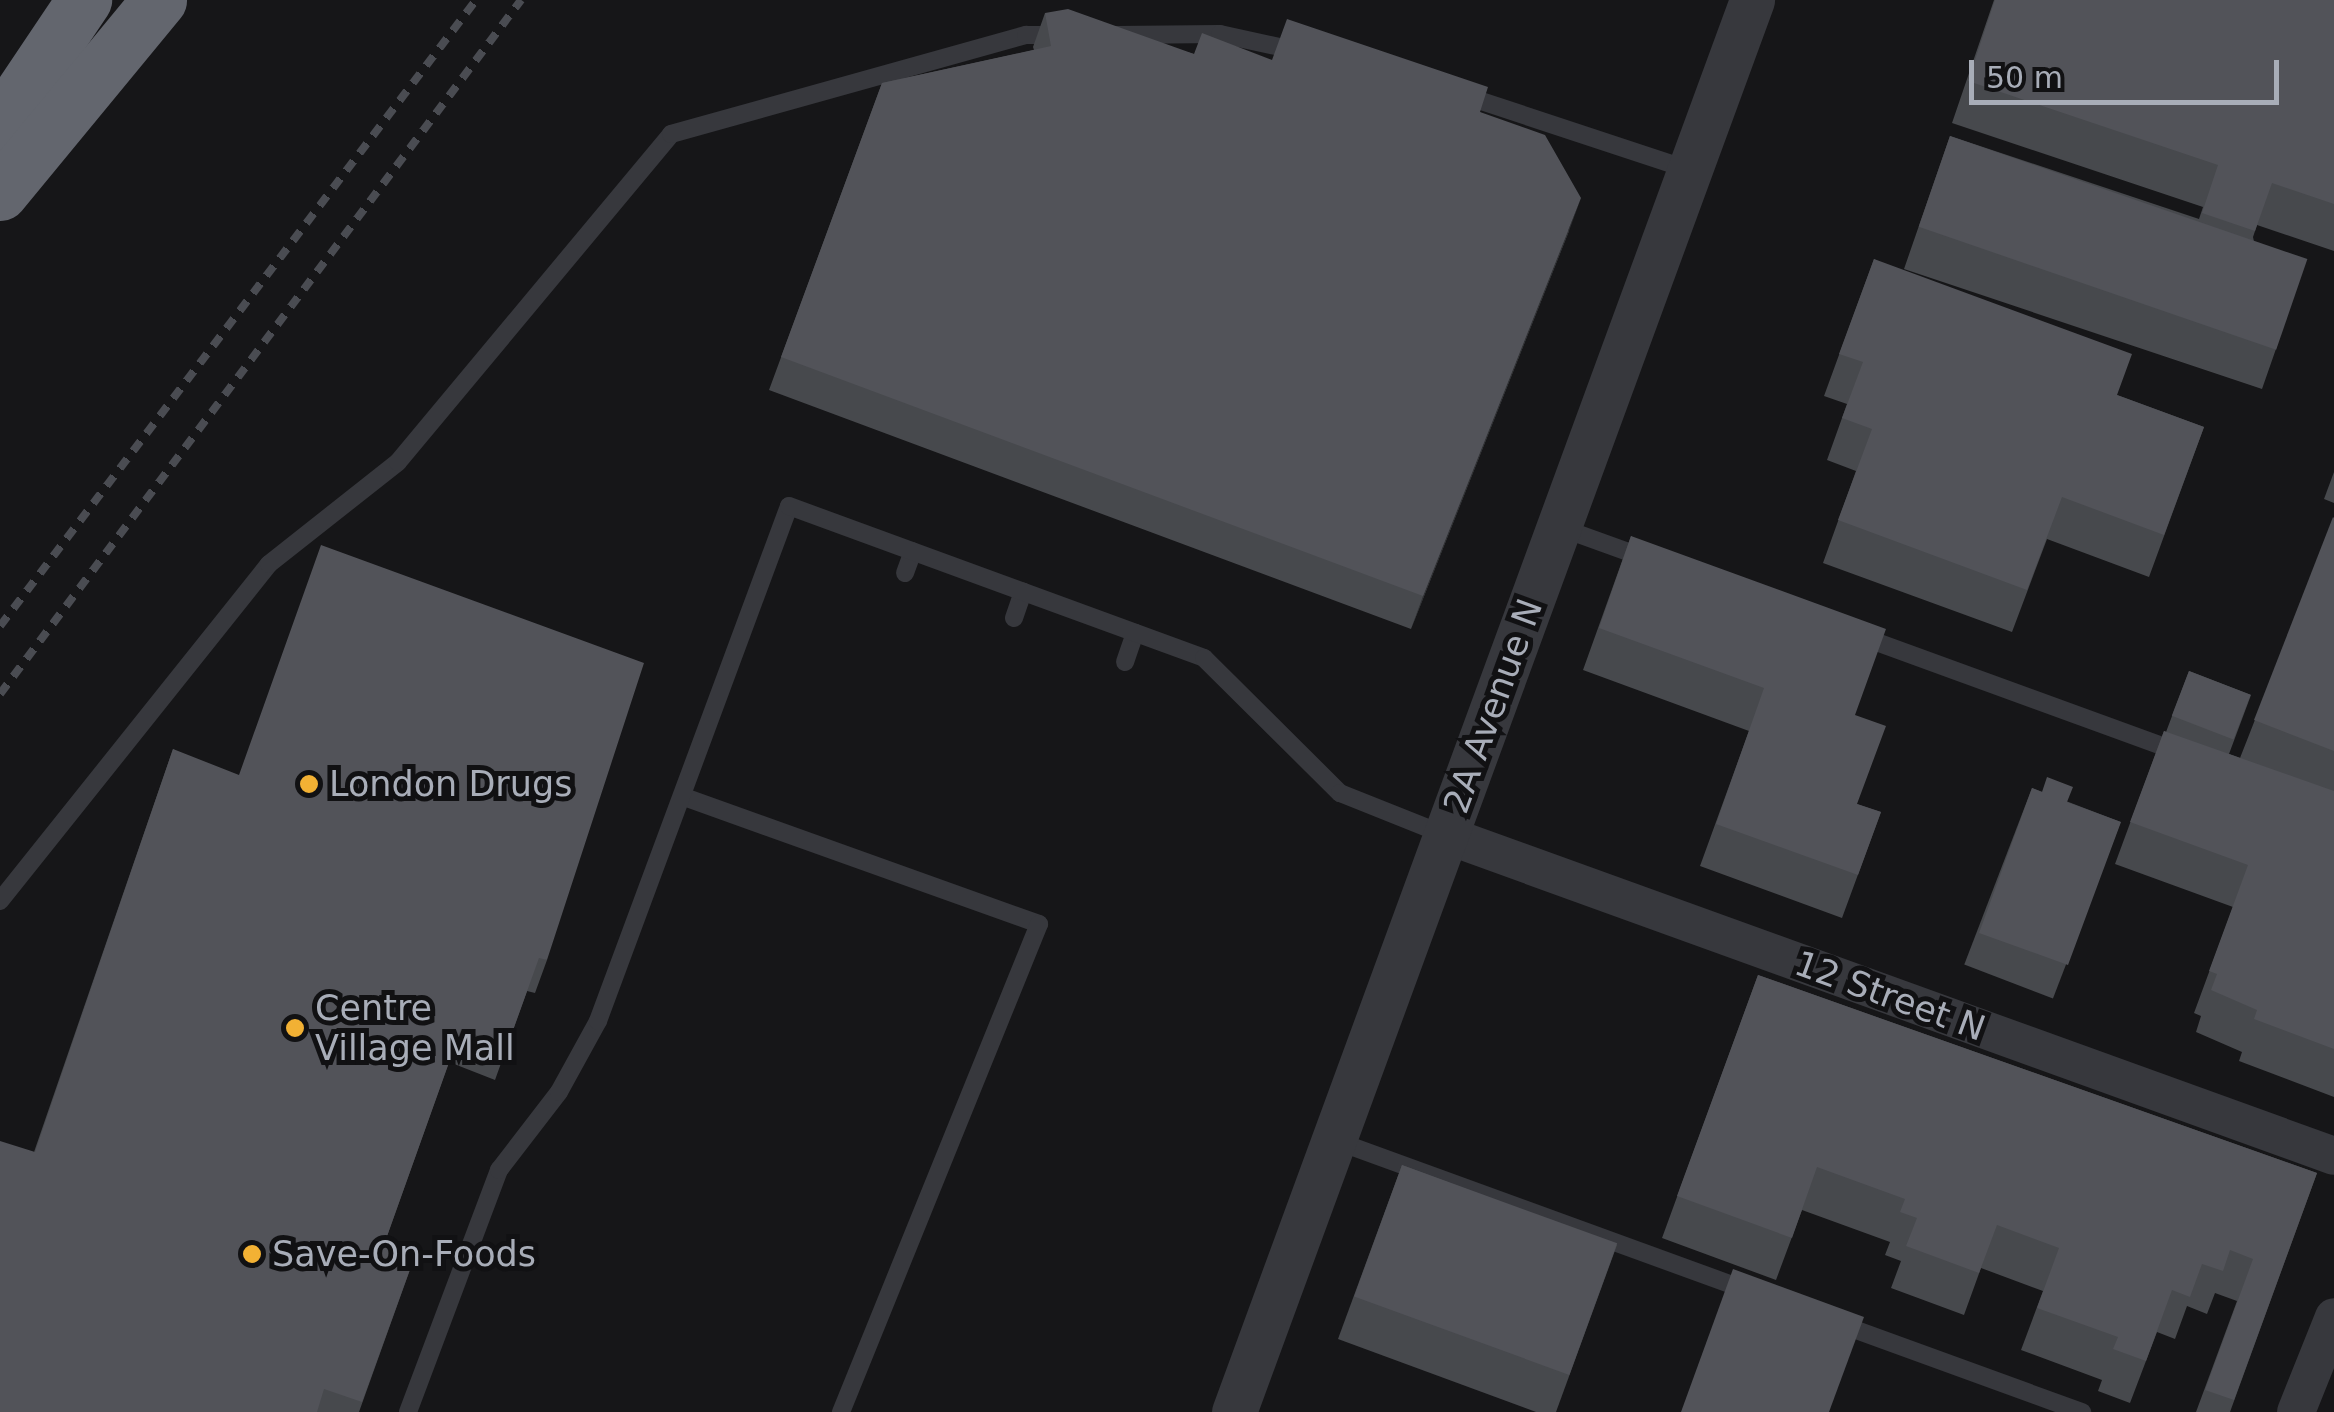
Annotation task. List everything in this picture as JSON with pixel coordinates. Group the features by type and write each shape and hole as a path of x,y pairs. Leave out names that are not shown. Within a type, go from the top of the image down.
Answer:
{"highway":[{"path":"0,125 84,0"},
{"path":"0,194 160,0"}],"street":[{"name":"2A Avenue N","path":"1234,1412 1752,0"},
{"name":"12 Street N","path":"1446,835 2334,1156"},
{"path":"2296,1412 2334,1316"}],"lane":[{"path":"0,901 269,564 398,462 671,134 1026,35 1220,34 1328,57"},
{"path":"1436,86 1690,170"},
{"path":"408,1412 499,1170 598,1021 687,798 790,506 1204,658 1340,792 1446,835"},
{"path":"1559,527 1670,567"},
{"path":"905,573 913,551"},
{"path":"1014,618 1023,592"},
{"path":"1836,627 2205,761"},
{"path":"1125,662 1135,633"},
{"path":"687,798 1039,924 841,1412"},
{"path":"1334,1140 1764,1296"},
{"path":"1820,1317 2082,1412"}],"building":[{"path":"1995,0 2334,0 2334,204 2272,183 2255,231 2202,213 2218,165 1968,81"},
{"path":"1068,9 1194,54 1202,33 1272,60 1287,19 1488,87 1480,112 1545,135 1581,198 1423,596 781,357 882,83 1051,46 1045,13"},
{"path":"1950,136 2307,259 2276,350 1919,227"},
{"path":"1874,259 2132,354 2117,395 2204,427 2164,535 2062,497 2027,590 1838,520 1872,429 1842,418 1863,362 1839,354"},
{"path":"2334,518 2334,751 2254,720"},
{"path":"1631,536 1886,629 1855,715 1886,726 1857,804 1881,812 1858,875 1716,824 1764,688 1599,628"},
{"name":"Centre Village Mall","path":"321,545 644,663 547,960 539,958 507,1047 461,1029 386,1239 417,1250 362,1402 324,1389 317,1412 0,1412 0,1141 35,1152 173,749 239,775"},
{"path":"2189,671 2251,695 2233,739 2172,716"},
{"path":"2164,731 2334,791 2334,1049 2254,1019 2257,1010 2211,990 2217,974 2209,971 2248,865 2130,822"},
{"path":"2047,777 2073,787 2067,802 2121,822 2068,965 1979,933 2032,788 2042,792"},
{"path":"1758,975 2317,1173 2234,1400 2205,1390 2253,1259 2230,1250 2223,1271 2202,1264 2190,1297 2172,1290 2146,1361 2113,1349 2118,1337 2037,1308 2059,1248 1997,1225 1979,1273 1906,1246 1917,1218 1900,1212 1905,1199 1817,1167 1792,1238 1677,1196"},
{"path":"1402,1165 1617,1243 1569,1375 1354,1297"},
{"path":"1733,1269 1864,1317 1829,1412 1681,1412"}],"railway":[{"path":"0,626 476,0"},
{"path":"0,694 521,0"}],"place":[{"name":"London Drugs","path":"309,784"},
{"name":"Centre Village Mall","path":"295,1028"},
{"name":"Save-On-Foods","path":"252,1254"}]}
